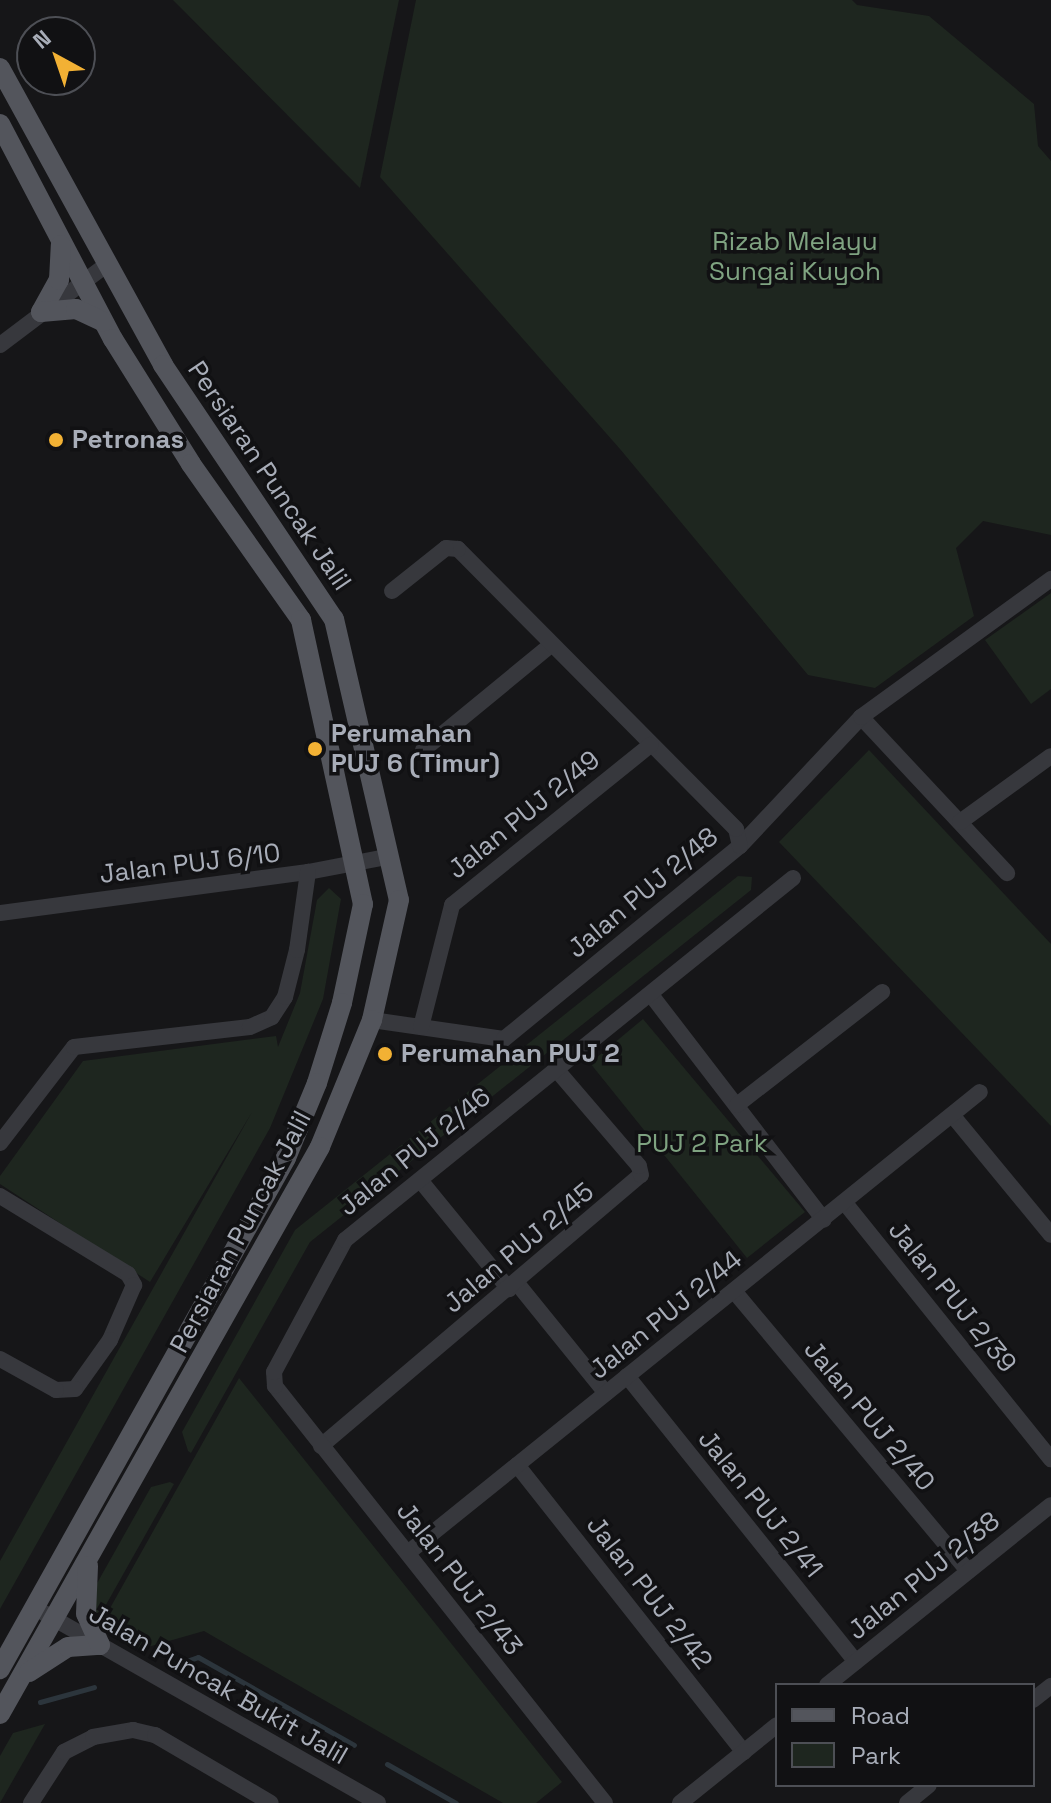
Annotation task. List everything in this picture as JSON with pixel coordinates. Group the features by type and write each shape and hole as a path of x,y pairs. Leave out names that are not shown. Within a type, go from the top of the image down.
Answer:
{"main road":[{"name":"Persiaran Puncak Jalil","path":"0,68 105,266 194,415 240,476 334,619 386,857 399,900 372,1020 313,1161 0,1714"},
{"name":"Persiaran Puncak Jalil","path":"0,124 103,322 191,464 301,620 363,904 342,1003 317,1083 286,1158 0,1669"},
{"path":"41,312 59,280 61,243"},
{"path":"41,312 76,309 103,322"},
{"path":"19,1681 68,1647 100,1645 86,1614 89,1558"}],"street":[{"path":"0,345 105,266"},
{"name":"Jalan PUJ 2/48","path":"372,1020 506,1038 740,846 736,829 450,546 392,591"},
{"path":"740,846 861,717 1051,579"},
{"path":"423,750 551,645"},
{"path":"861,717 1007,873"},
{"name":"Jalan PUJ 2/49","path":"421,1027 452,905 650,745"},
{"path":"960,822 1051,756"},
{"name":"Jalan PUJ 6/10","path":"0,913 308,872 386,857"},
{"path":"0,1143 74,1047 250,1027 272,1017 285,997 297,950 308,872"},
{"name":"Jalan PUJ 2/46","path":"275,1386 278,1358 339,1246 555,1068 652,996 793,878"},
{"path":"737,1105 882,992"},
{"path":"652,996 824,1220"},
{"name":"Jalan PUJ 2/45","path":"321,1446 641,1175 639,1166 555,1068"},
{"name":"Jalan PUJ 2/44","path":"409,1552 980,1092"},
{"path":"953,1116 1051,1235"},
{"path":"420,1180 606,1393"},
{"path":"0,1196 128,1274 132,1297 94,1367 75,1389 56,1390 0,1359"},
{"name":"Jalan PUJ 2/39","path":"845,1203 1051,1459"},
{"name":"Jalan PUJ 2/40","path":"734,1291 968,1571"},
{"name":"Jalan PUJ 2/41","path":"627,1376 856,1662"},
{"name":"Jalan PUJ 2/43","path":"275,1386 605,1803"},
{"name":"Jalan PUJ 2/42","path":"517,1465 744,1752"},
{"name":"Jalan PUJ 2/38","path":"830,1683 1051,1505"},
{"name":"Jalan Puncak Bukit Jalil","path":"35,1609 378,1803"},
{"path":"1035,1698 1051,1686"},
{"path":"680,1803 775,1727"},
{"path":"31,1803 64,1752 108,1733 155,1735 271,1803"},
{"path":"907,1803 927,1787"}],"green space":[{"path":"173,0 399,0 360,188"},
{"name":"Rizab Melayu Sungai Kuyoh","path":"416,0 852,0 857,5 929,16 1034,104 1038,146 1051,161 1051,535 983,521 956,548 974,616 875,688 808,675 620,449 380,177"},
{"path":"1051,593 1051,689 1031,704 985,640"},
{"path":"869,750 1051,944 1051,1126 779,842"},
{"path":"738,876 752,877 751,890 310,1242 191,1453 188,1451 182,1432 295,1230"},
{"path":"329,888 341,899 323,999 270,1128 0,1609 0,1561 252,1112 150,1282 0,1184 0,1176 83,1061 276,1036 278,1047 300,993 317,900"},
{"name":"PUJ 2 Park","path":"643,1019 805,1212 747,1258 590,1063"},
{"path":"239,1378 562,1782 536,1803 503,1803 204,1631 141,1649 100,1626"},
{"path":"170,1482 174,1484 98,1619 91,1594 151,1487"},
{"path":"45,1724 0,1803 0,1756 13,1733"}],"waterway":[{"path":"175,1665 198,1657 354,1745"},
{"path":"40,1702 94,1687"},
{"path":"387,1764 456,1803"}],"place":[{"name":"Petronas","path":"56,440"},
{"name":"Perumahan PUJ 6 (Timur)","path":"315,749"},
{"name":"Perumahan PUJ 2","path":"385,1054"}]}
